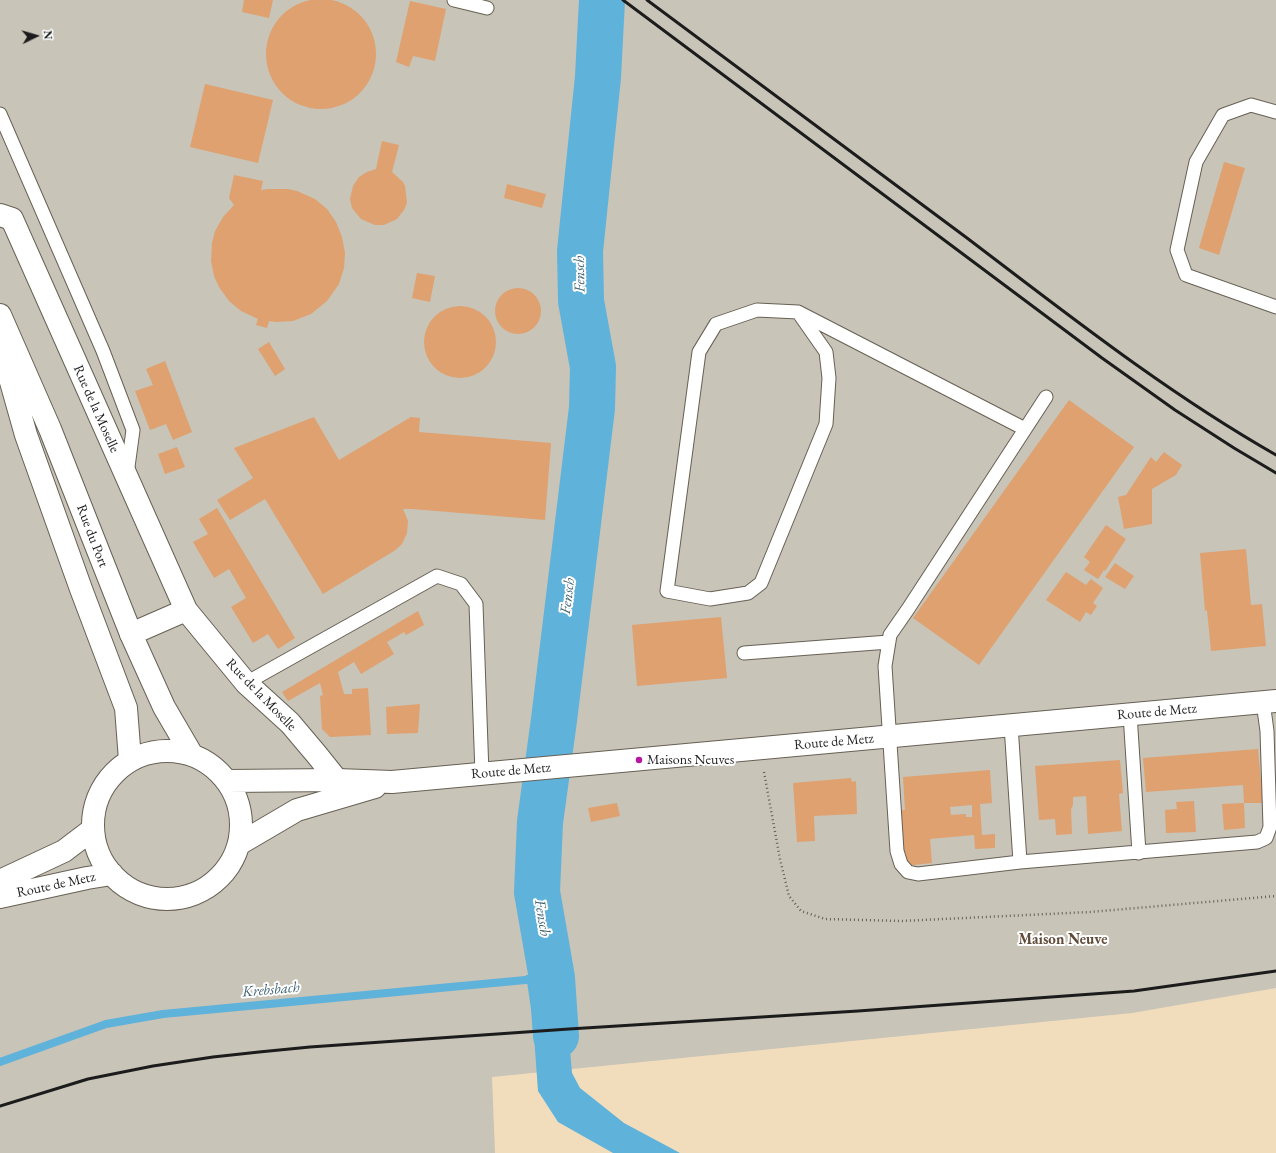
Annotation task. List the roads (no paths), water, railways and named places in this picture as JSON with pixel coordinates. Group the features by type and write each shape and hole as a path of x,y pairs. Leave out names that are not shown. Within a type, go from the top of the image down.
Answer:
{"main road":[{"name":"Rue de la Moselle","path":"0,215 12,219 186,610 246,683 290,723 337,780"},
{"name":"Rue du Port","path":"0,315 50,429 131,634 164,707 192,755"},
{"name":"Rue du Port","path":"0,343 26,435 81,589 126,708 130,760"},
{"path":"26,435 55,487 106,623 131,634 186,610"},
{"name":"Route de Metz","path":"227,781 337,780 392,782 1270,702"},
{"path":"171,750 192,755 211,765 227,781 237,800 241,822 239,844 231,862 219,877 204,889 186,896 167,899 147,896 128,888 112,874 102,861 96,846 93,829 95,808 102,789 114,773 130,760 150,752 171,750"},
{"name":"Route de Metz","path":"239,844 297,810 392,782"},
{"name":"Route de Metz","path":"0,881 64,851 93,829"},
{"name":"Route de Metz","path":"0,897 112,874"}],"lane":[{"path":"454,0 487,8"},
{"path":"1276,112 1251,105 1223,115 1196,162 1177,250 1186,275 1276,307"},
{"path":"0,114 103,351 133,430 127,478"},
{"path":"798,312 826,352 828,378 826,424 761,583 748,593 710,599 666,591 699,352 716,324 757,310 798,312 1026,429"},
{"path":"1046,397 890,635 885,666 897,851 901,864 908,872 918,874 1020,862 1257,842 1266,838 1270,827 1267,731 1270,702"},
{"path":"246,683 437,576 461,584 476,604 482,774"},
{"path":"744,653 889,642"},
{"path":"1130,714 1139,853"},
{"path":"1011,725 1020,862"}],"water":[{"path":"566,970 572,1073 580,1088 624,1123 680,1153 613,1153 558,1122 538,1091 533,1022 526,975"}],"waterway":[{"name":"Fensch","path":"556,1036 552,978 537,892 540,822 592,408 593,367 581,301 580,251 598,77 602,0"},
{"name":"Krebsbach","path":"0,1062 106,1024 163,1014 536,979"}],"railway":[{"path":"623,0 1102,358 1175,410 1276,473"},
{"path":"647,0 1118,352 1196,406 1276,455"},
{"path":"0,1106 88,1079 153,1066 259,1052 310,1047 858,1011 1134,991 1276,971"}],"place":[{"name":"Maisons Neuves","path":"639,760"}],"district":[{"name":"Maison Neuve","path":"1063,940"}]}
